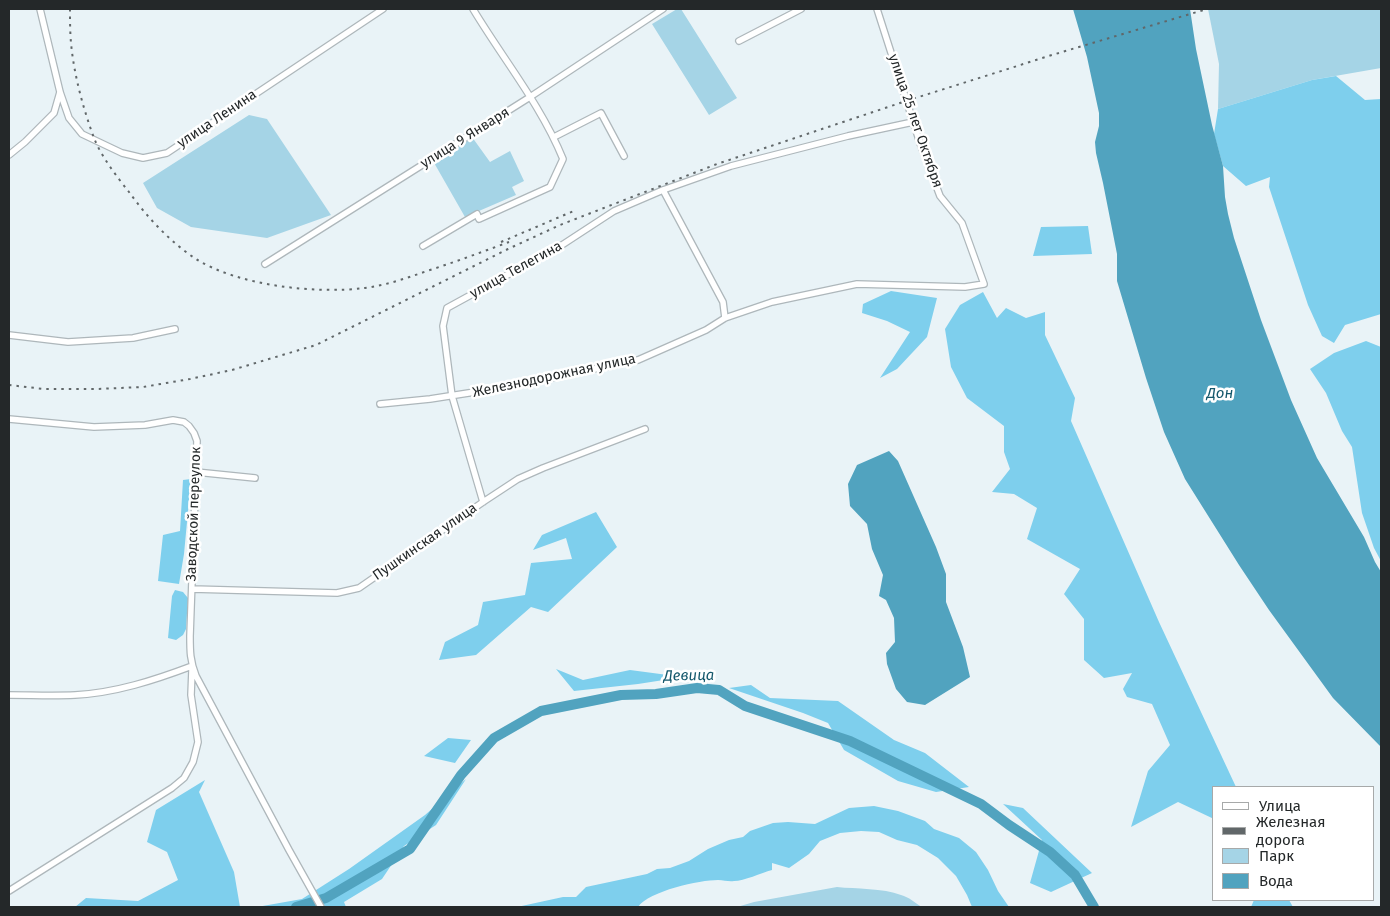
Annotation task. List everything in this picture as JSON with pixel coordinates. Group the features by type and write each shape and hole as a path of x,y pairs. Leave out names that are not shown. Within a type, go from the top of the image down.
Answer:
{"street":[{"name":"улица Ленина","path":"40,9 60,92 70,118 82,134 122,153 143,158 167,153 383,9"},
{"path":"423,246 477,214 479,219 550,187 563,159 554,137 530,97 472,9"},
{"name":"улица 9 Января","path":"264,264 530,97 663,9"},
{"path":"739,42 801,9"},
{"name":"улица 25 лет Октября","path":"877,9 920,143 940,196 962,223 984,284"},
{"path":"9,155 54,113 60,92"},
{"path":"554,137 601,113 624,156"},
{"name":"улица Телегина","path":"483,502 452,396 443,326 447,308 562,245 614,211 663,190 731,166 848,136 913,122"},
{"path":"663,190 723,302 725,318"},
{"name":"Железнодорожная улица","path":"380,404 452,396 507,387 638,360 706,330 725,318 772,302 856,284 965,287 984,284"},
{"path":"9,335 68,342 133,338 175,329"},
{"name":"Заводской переулок","path":"9,419 94,427 145,425 173,420 184,422 194,432 196,441 196,472 190,636 192,666"},
{"name":"Пушкинская улица","path":"192,589 338,593 359,588 518,479 645,429"},
{"path":"196,472 255,478"},
{"path":"9,695 76,695 105,691 143,683 192,666"},
{"path":"192,666 288,850 321,907"},
{"path":"9,891 172,788 184,778 192,762 198,742 190,694 192,666"}],"green space":[{"path":"677,9 681,9 737,98 709,115 652,24"},
{"path":"1208,9 1381,9 1381,68 1312,80 1218,109 1219,64"},
{"path":"249,115 267,119 331,215 267,238 191,227 157,208 143,183"},
{"path":"472,137 490,162 510,151 524,181 512,187 516,195 465,217 433,161"},
{"path":"837,887 894,893 907,897 922,907 737,907 754,902"}],"shaded area":[{"path":"1336,76 1365,100 1381,99 1381,314 1345,325 1334,343 1322,336 1308,305 1269,187 1270,177 1246,186 1223,166 1214,134 1218,109 1312,80"},
{"path":"1088,226 1092,254 1033,256 1041,227"},
{"path":"891,291 937,298 927,337 897,369 880,378 910,332 887,321 862,313 863,304"},
{"path":"983,292 997,318 1006,308 1026,318 1045,312 1045,335 1075,398 1071,421 1159,622 1236,786 1212,786 1212,818 1178,802 1131,827 1148,771 1170,745 1152,704 1127,697 1123,689 1132,673 1104,678 1084,660 1084,619 1064,594 1080,569 1027,539 1037,508 1014,494 992,492 1010,469 1004,452 1004,426 967,398 951,367 945,329 960,305"},
{"path":"1366,341 1381,347 1381,561 1374,548 1362,513 1352,447 1342,431 1326,393 1310,369 1334,353"},
{"path":"191,479 184,554 179,584 158,581 163,535 180,531 183,480"},
{"path":"596,512 617,547 548,612 531,607 476,655 439,660 445,642 478,625 483,602 525,595 531,563 572,559 566,538 533,550 542,535"},
{"path":"175,590 183,592 188,598 186,629 183,635 176,640 168,638 172,596"},
{"path":"556,669 583,680 630,670 683,677 574,691"},
{"path":"751,685 770,698 838,701 894,740 925,753 969,787 936,792 898,781 844,750 828,723 729,688"},
{"path":"448,738 471,740 455,763 424,756"},
{"path":"466,779 436,825 404,846 382,879 344,902 346,907 257,907 302,899 349,869 425,815"},
{"path":"205,780 199,792 234,872 240,907 75,907 86,898 138,901 178,880 167,852 147,842 156,810"},
{"path":"1003,804 1023,808 1092,873 1051,892 1030,883 1042,840"},
{"path":"874,806 898,811 925,821 934,829 959,838 976,852 1009,907 972,907 956,876 938,858 917,845 897,840 879,832 861,831 840,833 820,841 809,854 789,868 772,863 772,870 743,880 718,880 688,884 663,891 644,901 638,907 517,907 563,897 576,897 586,887 647,874 657,869 670,868 689,861 708,849 729,840 743,837 750,831 773,823 815,824 849,808"},
{"path":"1254,901 1290,901 1293,907 1251,907"}],"water":[{"name":"Дон","path":"1073,9 1190,9 1196,49 1223,166 1228,214 1261,320 1291,400 1317,458 1364,537 1381,572 1381,747 1333,698 1269,610 1185,479 1164,432 1117,281 1117,254 1096,153 1095,142 1099,126 1099,113 1087,57"},
{"path":"889,451 898,461 946,574 946,602 963,647 970,677 925,705 907,702 896,689 887,664 886,653 895,642 894,618 886,600 879,596 883,575 872,549 867,524 850,506 848,484 857,465"}],"waterway":[{"name":"Девица","path":"296,907 326,898 410,849 461,775 494,738 541,711 621,695 656,694 697,688 719,690 745,706 850,741 981,804 1050,852 1075,875 1094,907"}],"railway":[{"path":"70,9 72,55 86,115 97,145 114,173 151,220 177,245 196,259 234,276 255,282 301,289 345,290 373,287 397,281 509,242"},
{"path":"9,385 44,389 143,387 232,370 316,345 560,225 717,164 906,101 1207,9"},
{"path":"501,242 576,210"}]}
